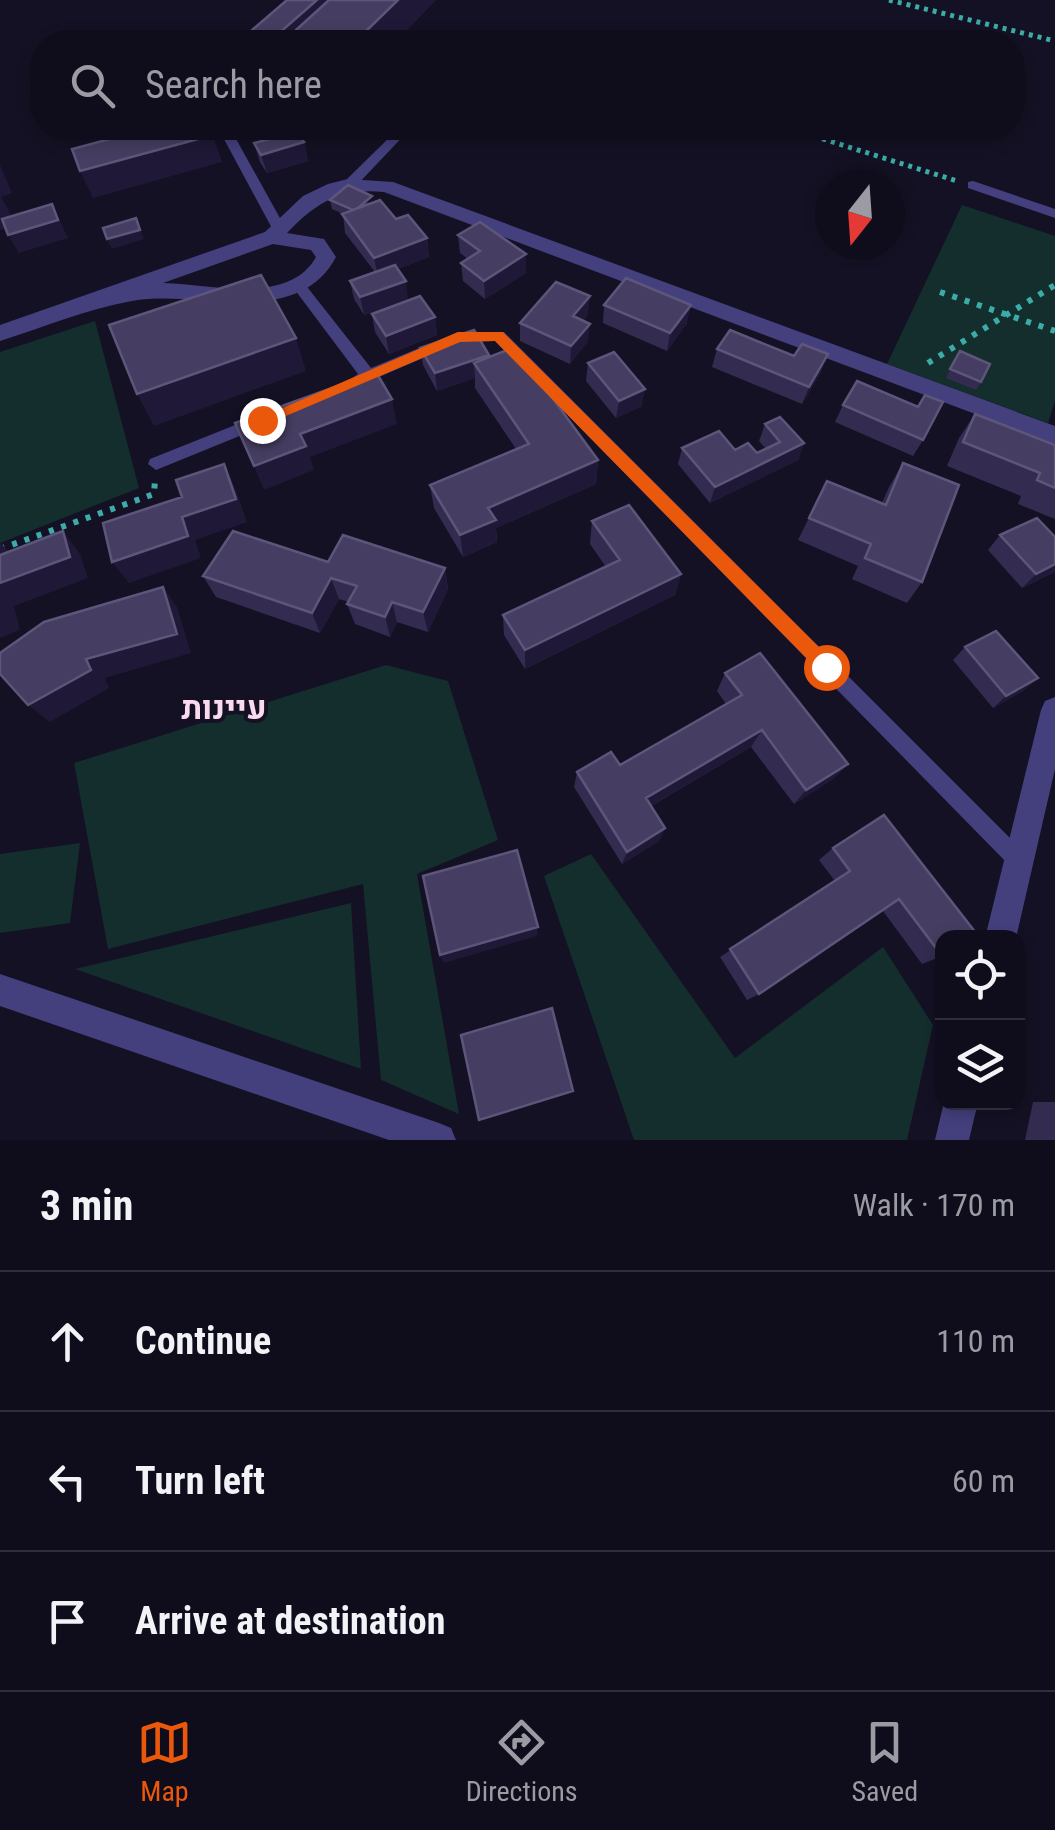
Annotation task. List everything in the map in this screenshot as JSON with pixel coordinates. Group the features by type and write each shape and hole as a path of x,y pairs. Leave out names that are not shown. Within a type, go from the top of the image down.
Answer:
{"street":[{"path":"0,332 102,300 276,233 314,194 335,185 386,186 1055,435"},
{"path":"102,300 166,290 252,294 300,286 322,270 326,257 317,244 276,233"},
{"path":"1002,930 1055,710"},
{"path":"0,990 439,1140"},
{"path":"952,1140 959,1110"}],"lane":[{"path":"230,140 276,233"},
{"path":"350,184 394,140"},
{"path":"973,186 1055,214"},
{"path":"300,286 368,376"},
{"path":"333,391 458,337 498,336 1018,860"},
{"path":"156,464 280,413"}],"path":[{"path":"889,0 1014,30"},
{"path":"1025,33 1055,40"},
{"path":"826,140 973,186"},
{"path":"904,378 1055,285"},
{"path":"940,292 1055,331"},
{"path":"0,549 154,494 156,464"}],"green space":[{"path":"962,205 1055,236 1055,401 1048,423 887,364"},
{"path":"95,321 139,488 0,543 0,352"},
{"path":"386,665 448,681 498,840 417,874 459,1114 381,1080 363,884 108,949 74,763"},
{"path":"80,843 70,923 0,933 0,854"},
{"path":"591,854 735,1058 883,947 933,1025 907,1140 634,1140 544,876"},
{"path":"351,903 361,1069 75,969"}],"building":[{"path":"287,0 317,0 283,30 252,30"},
{"path":"329,0 398,0 367,30 296,30"},
{"path":"106,140 195,140 80,171 72,149"},
{"path":"266,140 304,142 261,155 254,143"},
{"path":"348,185 372,196 353,210 330,200"},
{"path":"380,200 396,219 408,215 427,238 374,258 342,214"},
{"path":"52,204 58,220 8,235 2,219"},
{"path":"136,218 140,230 107,239 103,228"},
{"path":"480,222 526,254 484,281 461,263 480,251 458,235"},
{"path":"395,265 406,281 360,297 350,281"},
{"path":"261,275 296,338 137,394 109,325"},
{"path":"626,278 691,305 670,333 604,305"},
{"path":"556,282 590,296 573,316 590,324 571,346 520,323"},
{"path":"420,296 435,317 386,336 372,314"},
{"path":"474,330 489,355 435,373 420,348"},
{"path":"730,330 794,356 802,344 828,354 809,387 717,349"},
{"path":"515,347 598,460 488,508 496,520 460,535 430,485 529,444 474,363"},
{"path":"960,351 990,364 981,382 950,369"},
{"path":"614,352 645,389 619,401 588,363"},
{"path":"376,372 392,399 300,434 306,446 254,466 235,423"},
{"path":"857,381 918,407 925,395 943,402 923,440 843,405"},
{"path":"975,414 1055,445 1055,488 1037,480 1040,473 963,442"},
{"path":"780,417 804,443 715,487 682,448 719,431 735,450 748,443 757,453 780,442 765,424"},
{"path":"903,463 959,485 922,582 865,558 871,544 809,518 827,481 886,505"},
{"path":"224,464 236,499 182,517 188,536 112,562 103,523 182,497 176,480"},
{"path":"629,505 681,574 525,650 503,615 620,560 592,521"},
{"path":"1037,518 1055,537 1055,564 1036,574 1000,535"},
{"path":"63,531 70,557 0,583 0,555"},
{"path":"233,531 328,562 343,535 445,568 423,612 392,602 385,617 347,604 357,586 331,578 312,613 203,576"},
{"path":"163,587 177,634 86,659 91,670 28,705 0,674 0,653 44,622"},
{"path":"996,631 1038,678 1006,696 965,647"},
{"path":"760,653 848,764 806,790 762,730 646,798 665,828 627,852 577,772 611,752 620,765 742,695 725,673"},
{"path":"884,815 974,930 935,930 935,947 899,899 759,994 730,949 850,871 833,848"},
{"path":"517,850 538,927 440,955 423,876"},
{"path":"552,1008 573,1091 479,1120 461,1035"}],"district":[{"name":"עיינות","path":"224,708"}],"route":[{"path":"262,420 458,337 498,336 826,667"}]}
